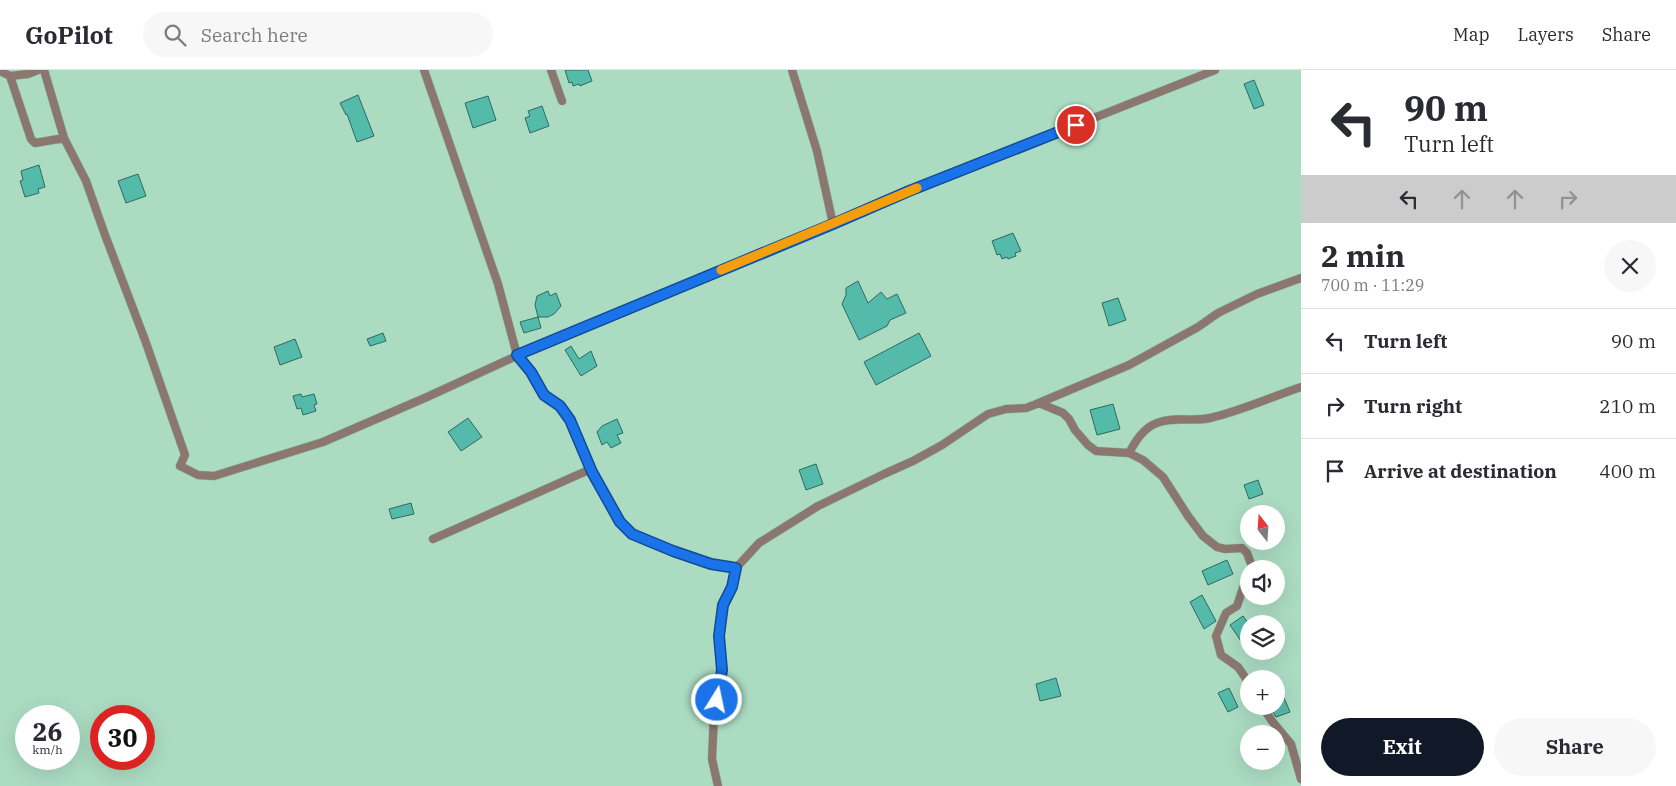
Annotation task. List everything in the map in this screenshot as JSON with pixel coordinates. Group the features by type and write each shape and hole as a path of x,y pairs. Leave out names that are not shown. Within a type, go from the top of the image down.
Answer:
{"street":[{"path":"0,71 10,76 28,74 38,70"},
{"path":"44,70 64,138 86,181 185,455 180,466 198,475 214,476 323,442 517,355 909,191 1215,70"},
{"path":"424,70 498,284 517,355 531,372 544,395 560,406 570,420 591,469 620,522 632,534 673,551 711,564 736,568"},
{"path":"551,70 562,101"},
{"path":"792,70 817,151 833,224"},
{"path":"10,76 31,139 35,143 64,138"},
{"path":"718,786 712,759 714,714 722,670 719,636 723,605 732,587 736,568 759,543 818,506 913,461 942,445 988,414 1006,409 1026,408 1129,365 1198,328 1218,313 1257,294 1301,278"},
{"path":"1129,454 1136,440 1147,429 1157,423 1211,418 1248,407 1301,387"},
{"path":"1039,403 1063,413 1088,445 1096,451 1129,454 1143,460 1162,477 1203,536 1217,547 1225,549 1242,548 1249,560"},
{"path":"433,540 591,469"},
{"path":"1240,596 1236,606 1226,613 1216,636 1221,655 1240,670"},
{"path":"1268,715 1291,744 1301,779"}],"building":[{"path":"565,70 588,70 592,81 580,86 579,84 573,86 572,82 569,83"},
{"path":"1254,80 1264,105 1254,109 1244,84"},
{"path":"358,95 374,136 357,142 347,114 340,103"},
{"path":"488,96 496,120 473,128 465,103"},
{"path":"542,106 549,126 530,133 525,118 530,116 528,111"},
{"path":"39,165 45,187 38,189 39,193 25,197 20,181 23,180 21,171"},
{"path":"138,174 146,196 126,203 118,181"},
{"path":"1013,233 1021,251 1015,253 1016,256 1002,259 1000,254 997,255 992,241"},
{"path":"858,281 868,303 881,292 887,299 897,294 906,313 890,320 887,326 859,340 842,304 846,295 846,288"},
{"path":"548,291 550,296 556,293 561,306 554,314 548,317 538,317 535,305 537,296"},
{"path":"1118,298 1126,320 1109,326 1102,303"},
{"path":"538,317 541,328 524,333 520,322"},
{"path":"383,333 386,341 370,346 367,339"},
{"path":"919,333 931,356 876,385 864,362"},
{"path":"295,339 302,357 280,365 274,347"},
{"path":"571,346 579,359 591,351 597,366 581,376 565,350"},
{"path":"301,394 302,397 314,394 317,404 314,405 316,411 303,415 301,408 297,409 293,396"},
{"path":"1113,404 1120,429 1097,435 1090,410"},
{"path":"468,418 482,437 461,451 448,432"},
{"path":"617,419 623,433 617,435 621,443 611,448 607,442 602,445 597,432 602,426"},
{"path":"816,464 823,484 806,490 799,470"},
{"path":"1258,480 1263,494 1249,499 1244,485"},
{"path":"411,503 414,514 392,519 389,509"},
{"path":"1227,560 1233,574 1208,585 1202,571"},
{"path":"1202,595 1216,621 1204,629 1190,602"},
{"path":"1240,618 1240,640 1230,625"},
{"path":"1056,678 1061,696 1040,701 1036,684"},
{"path":"1229,688 1238,707 1228,712 1218,693"},
{"path":"1285,700 1290,712 1285,714"}],"slow traffic":[{"path":"721,270 917,188"}],"route":[{"path":"717,700 722,670 719,636 723,605 732,587 736,568 711,564 632,534 620,522 592,472 570,420 560,406 544,395 531,372 517,355 909,191 1076,125"}]}
